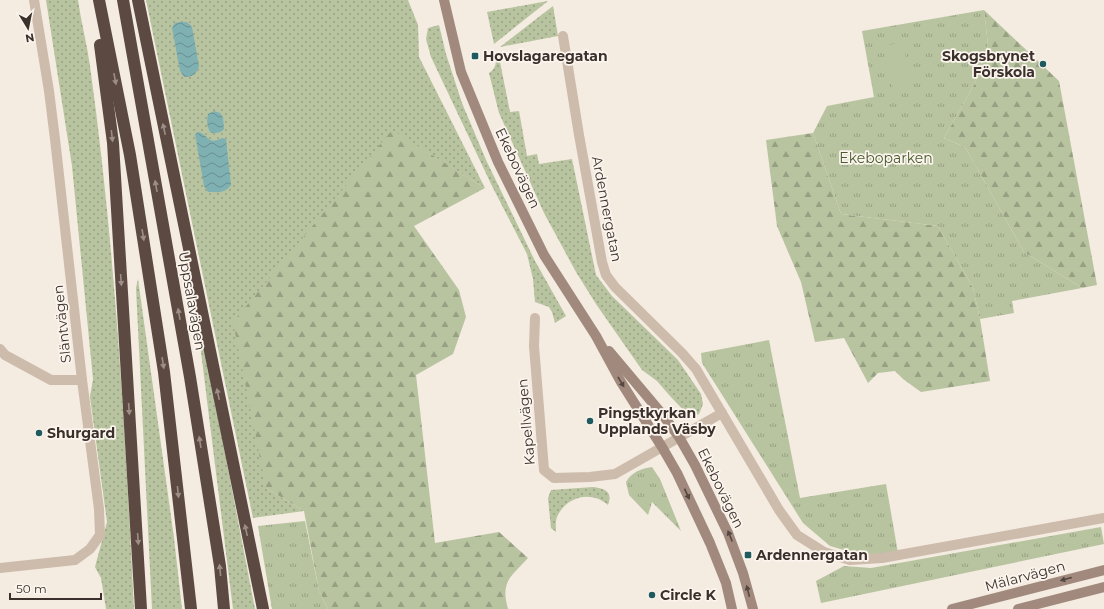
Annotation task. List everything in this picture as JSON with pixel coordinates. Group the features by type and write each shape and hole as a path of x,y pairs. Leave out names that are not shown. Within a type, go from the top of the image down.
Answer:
{"highway":[{"path":"94,0 113,143 141,609"},
{"path":"99,0 130,155 164,372 191,609"},
{"name":"Uppsalavägen","path":"123,0 190,377 220,566 224,609"},
{"path":"138,0 263,609"}],"street":[{"name":"Släntvägen","path":"0,568 75,560 90,549 100,535 99,509 82,380 55,139 49,91 34,0"},
{"name":"Ekebovägen","path":"444,0 461,72 498,162 544,255 596,336 621,382 677,473 710,544 726,583 732,609"},
{"name":"Ardennergatan","path":"563,36 580,142 602,262 606,275 615,287 696,369 779,510 797,535 824,552 850,560 882,558 1104,518"},
{"name":"Kapellvägen","path":"535,318 534,346 544,470 554,478 590,477 615,474 722,413"},
{"name":"Ekebovägen","path":"596,336 639,386 679,437 695,465 728,533 743,573 753,609"},
{"path":"0,349 5,355 50,380 82,380"},
{"name":"Mälarvägen","path":"952,609 1104,570"},
{"path":"1018,609 1104,587"}],"green space":[{"path":"46,0 78,0 90,66 99,134 113,269 123,405 134,609 106,609 101,578 95,567 107,522 90,397 93,379 72,166"},
{"path":"146,0 408,0 418,25 419,57 485,188 392,131 266,488 304,511 253,518"},
{"path":"548,1 494,44 487,12"},
{"path":"553,6 558,36 500,47"},
{"path":"984,10 1059,81 1097,285 1082,288 1024,252 965,147 944,138 975,83 988,45"},
{"name":"Ekeboparken","path":"984,10 988,45 975,83 944,138 965,147 1024,252 1082,288 1012,301 1014,313 980,319 973,288 938,226 841,214 813,133 827,106 874,97 862,31"},
{"path":"439,25 446,54 462,103 486,160 535,261 566,316 555,323 549,307 535,302 533,279 527,254 492,186 431,57 426,39 428,28"},
{"path":"903,42 911,85 893,89 884,46"},
{"path":"498,52 510,112 519,111 527,156 537,154 539,164 572,159 596,275 612,296 678,360 701,394 703,404 699,414 692,416 688,415 657,381 642,370 596,304 576,272 544,213 499,113 489,73 495,67 496,53"},
{"path":"392,130 485,188 414,226 459,290 466,317 453,354 416,375 435,543 499,532 528,558 512,575 506,586 505,592 508,609 328,609 319,591 304,511 266,488 233,322"},
{"path":"813,133 841,214 938,226 973,288 980,319 990,381 921,392 895,371 878,373 868,383 844,338 815,342 801,282 777,226 766,140"},
{"path":"138,279 174,538 182,609 152,609 136,288"},
{"path":"769,340 800,498 886,484 898,553 861,555 830,546 803,523 702,363 701,353"},
{"path":"200,344 204,345 255,609 233,609"},
{"path":"652,467 660,479 681,531 652,502 648,515 629,495 626,482 628,479 637,472"},
{"path":"593,487 604,490 609,494 608,505 602,500 595,498 587,497 573,500 561,510 557,517 556,532 551,528 548,498 551,490"},
{"path":"305,521 319,591 328,609 272,609 258,526"},
{"path":"1101,527 1104,544 821,603 816,581 844,566 871,568"}],"water":[{"path":"187,22 192,27 199,66 192,76 187,77 184,77 180,71 172,28 175,23"},
{"path":"214,111 220,113 223,117 224,129 219,132 211,133 207,121 208,114"},
{"path":"198,132 202,133 213,141 222,138 226,139 231,185 226,190 208,192 204,186 195,134"}],"place":[{"name":"Hovslagaregatan","path":"475,56"},
{"name":"Skogsbrynet Förskola","path":"1043,64"},
{"name":"Pingstkyrkan Upplands Väsby","path":"590,421"},
{"name":"Shurgard","path":"39,433"},
{"name":"Ardennergatan","path":"748,555"},
{"name":"Circle K","path":"652,595"}]}
